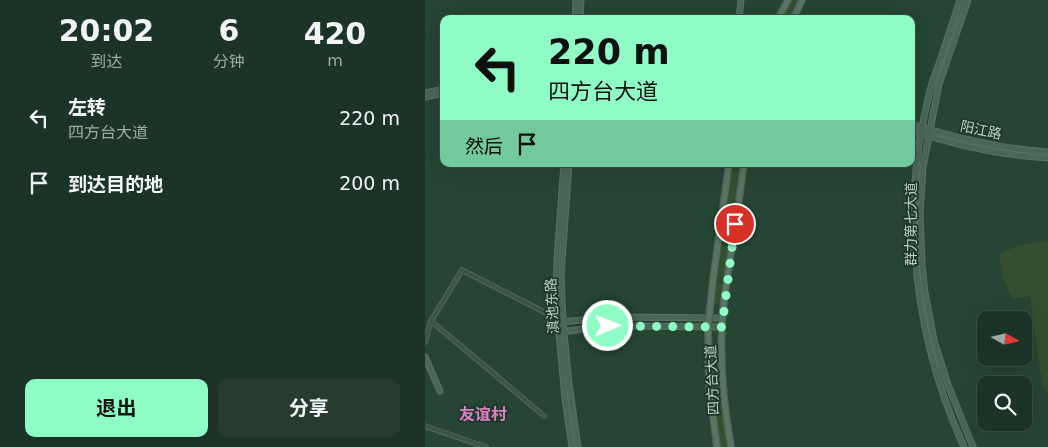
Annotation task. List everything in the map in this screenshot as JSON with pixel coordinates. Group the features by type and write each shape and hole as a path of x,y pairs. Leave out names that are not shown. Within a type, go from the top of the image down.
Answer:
{"main road":[{"path":"780,15 787,0"},
{"path":"795,15 802,0"},
{"name":"四方台大道","path":"717,447 709,384 708,327 729,167"},
{"name":"四方台大道","path":"731,447 723,389 722,327 744,167"}],"street":[{"path":"575,15 576,0"},
{"path":"580,15 581,0"},
{"path":"739,15 741,0"},
{"name":"群力第七大道","path":"960,0 931,89 916,168 914,213 918,293 928,345 949,409 965,447"},
{"name":"群力第七大道","path":"968,0 939,84 923,167 920,213 921,265 933,340 973,447"},
{"path":"425,93 440,90"},
{"path":"425,97 440,94"},
{"name":"阳江路","path":"915,125 1001,147 1048,152"},
{"name":"阳江路","path":"915,131 960,145 999,153 1048,158"},
{"name":"滇池东路","path":"564,167 556,301 561,332 567,421 572,447"},
{"name":"滇池东路","path":"560,322 561,259 569,167"},
{"path":"425,342 431,321 462,270 549,315"},
{"path":"560,322 617,317 723,318"},
{"path":"431,321 544,416"},
{"path":"561,332 621,326 722,327"},
{"name":"滇池东路","path":"561,332 578,447"},
{"path":"425,357 440,391"},
{"path":"425,426 486,447"}],"green space":[{"path":"790,0 799,0 791,15 784,15"},
{"path":"732,170 739,171 722,279 718,278"},
{"path":"1048,240 1048,394 1043,385 1039,365 1030,296 1012,299 1003,276 999,253 1019,246"},
{"path":"717,283 723,284 721,305 714,304"},
{"path":"713,368 717,368 727,447 720,447 718,437"}],"district":[{"name":"友谊村","path":"483,414"}],"route":[{"path":"608,326 722,327 735,224"}]}
